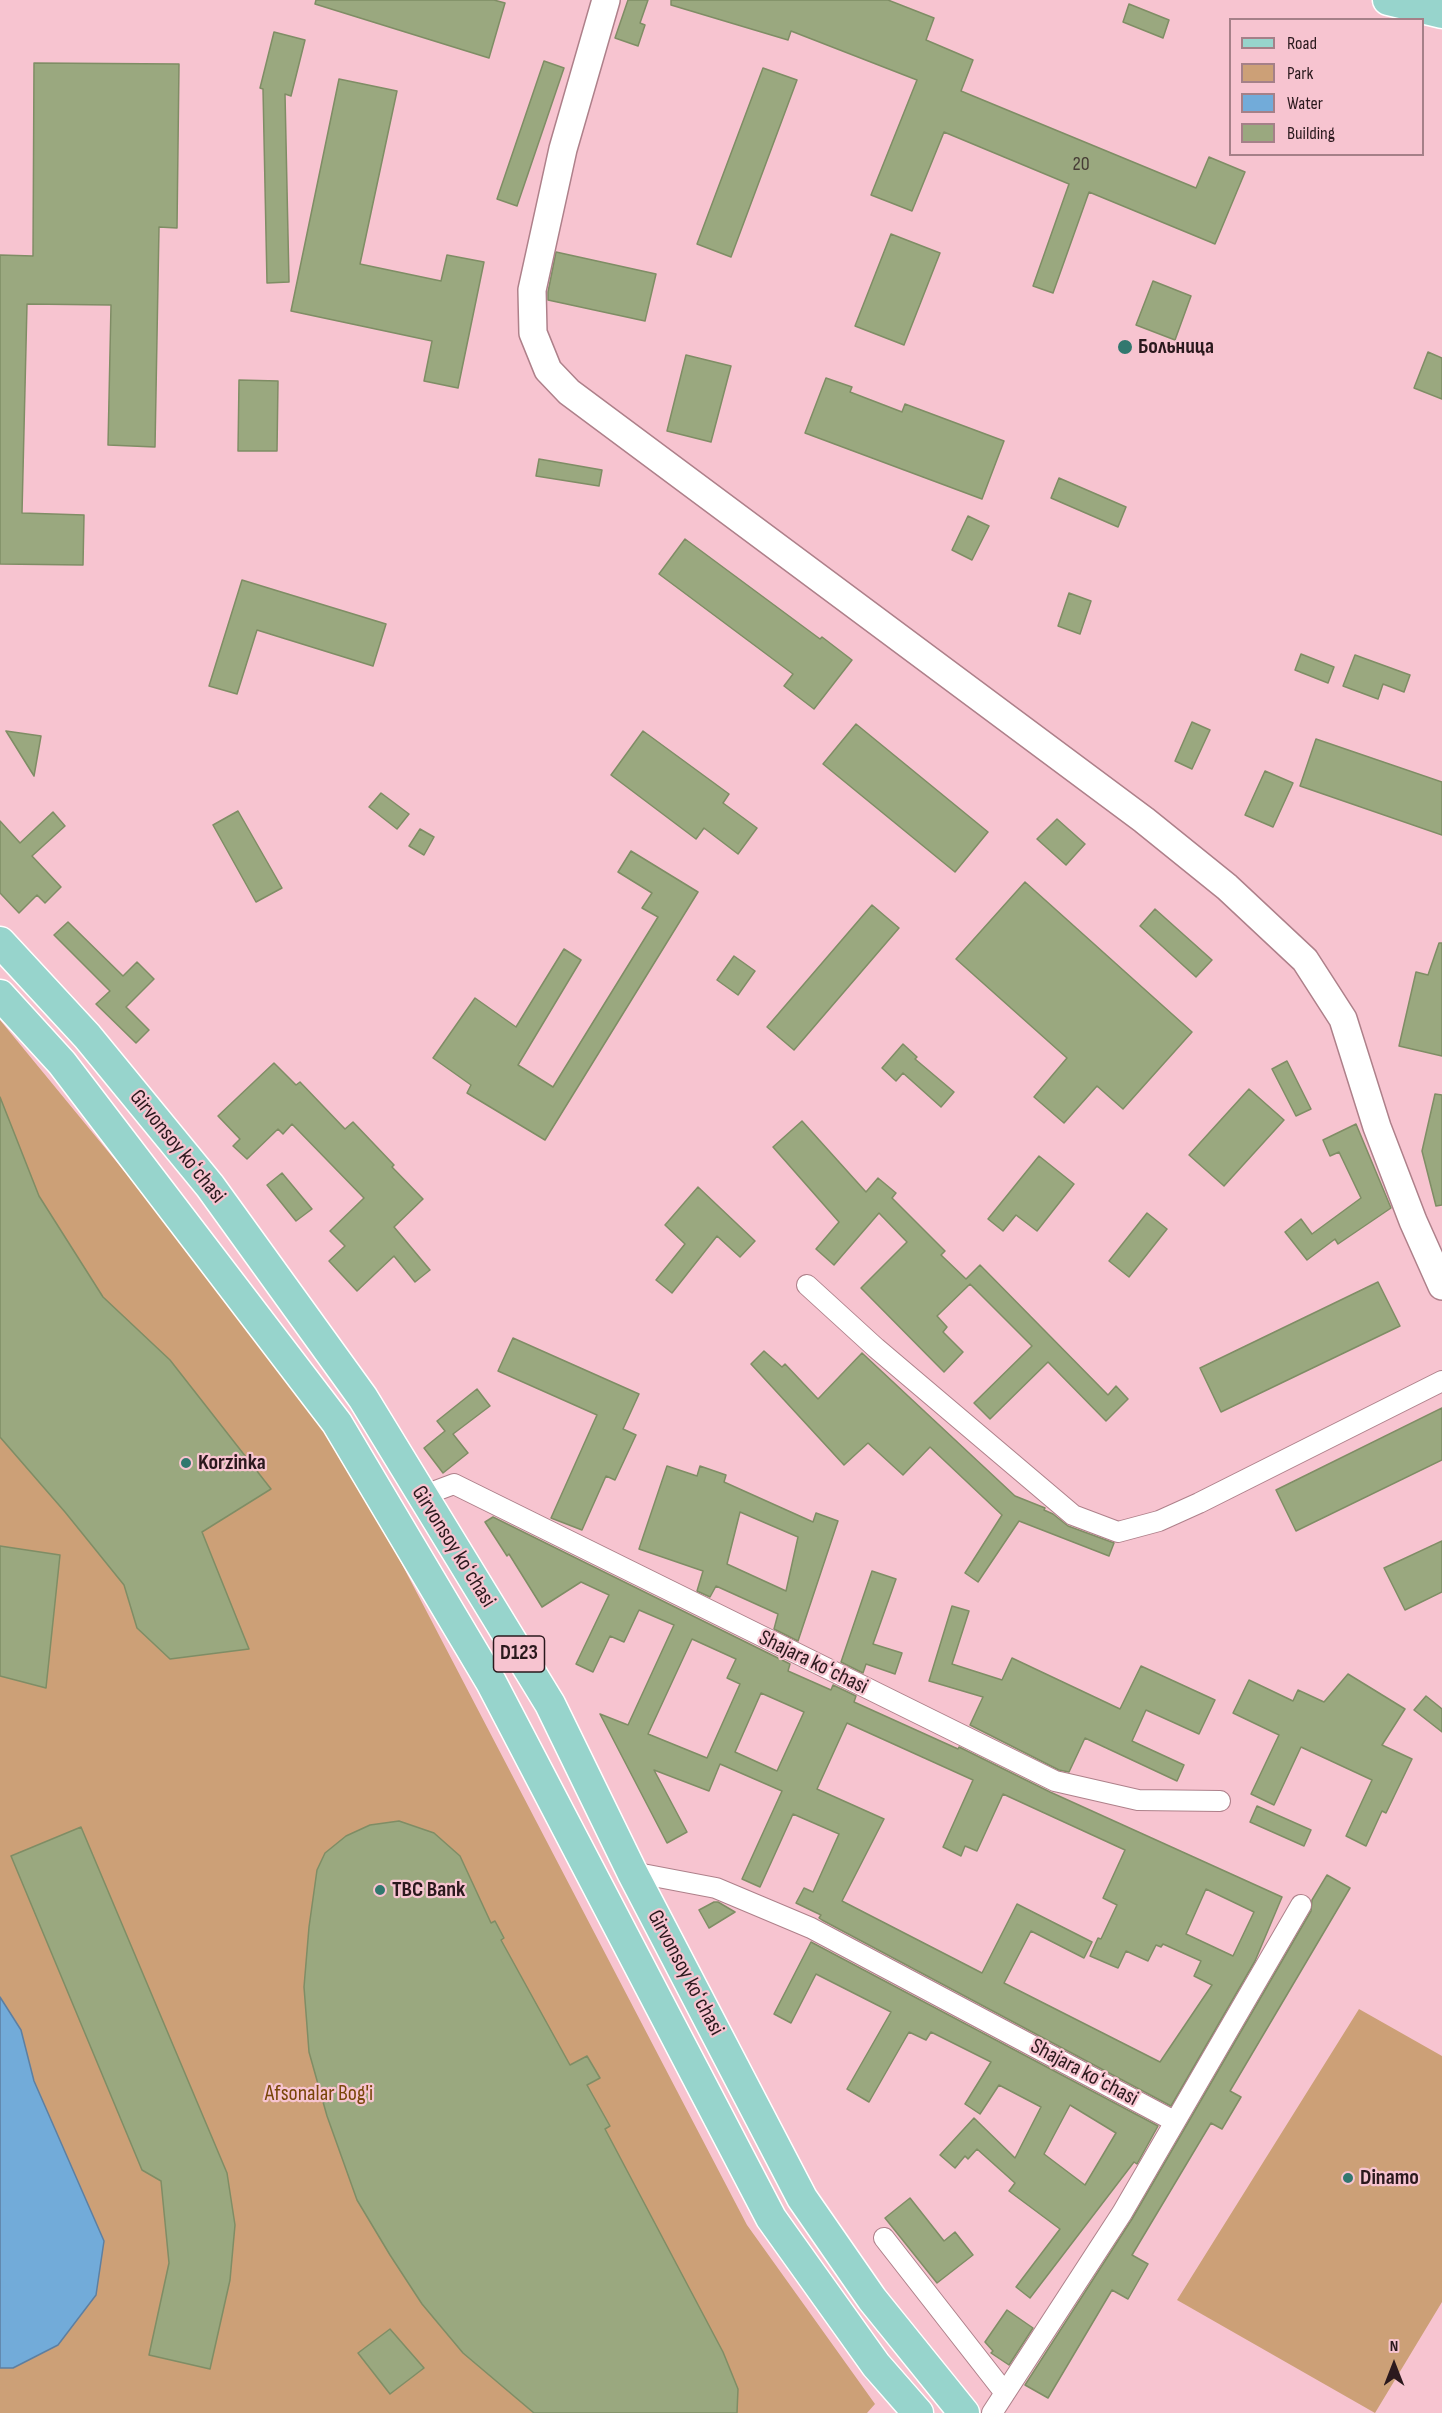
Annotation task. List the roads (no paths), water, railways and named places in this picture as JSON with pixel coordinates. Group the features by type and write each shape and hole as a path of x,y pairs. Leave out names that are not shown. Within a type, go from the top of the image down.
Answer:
{"main road":[{"path":"1388,0 1442,13"},
{"name":"Girvonsoy koʻchasi","path":"0,942 87,1036 210,1186 363,1398 550,1704 632,1872 802,2198 872,2299 964,2413"},
{"name":"Girvonsoy koʻchasi","path":"0,995 62,1063 337,1423 387,1503 491,1682 771,2218 876,2365 918,2413"},
{"path":"771,2218 802,2198"},
{"path":"791,2248 822,2229"}],"street":[{"path":"606,0 563,149 531,290 534,333 548,370 569,392 1144,820 1227,887 1305,960 1343,1019 1377,1127 1413,1221 1442,1286"},
{"path":"807,1285 876,1348 1073,1515 1118,1532 1159,1521 1199,1503 1442,1381"},
{"name":"Shajara koʻchasi","path":"422,1496 454,1484 1054,1781 1138,1800 1220,1801"},
{"name":"Shajara koʻchasi","path":"632,1872 716,1888 811,1928 1174,2121"},
{"path":"992,2413 1122,2213 1301,1905"},
{"path":"884,2238 1005,2393"}],"water":[{"path":"0,1997 21,2030 34,2081 104,2241 96,2295 58,2345 13,2368 0,2368"}],"place":[{"name":"Больница","path":"1125,347"},
{"name":"Korzinka","path":"186,1463"},
{"name":"TBC Bank","path":"380,1890"},
{"name":"Dinamo","path":"1348,2178"}],"park label":[{"name":"Afsonalar Bog'i","path":"319,2094"}]}
